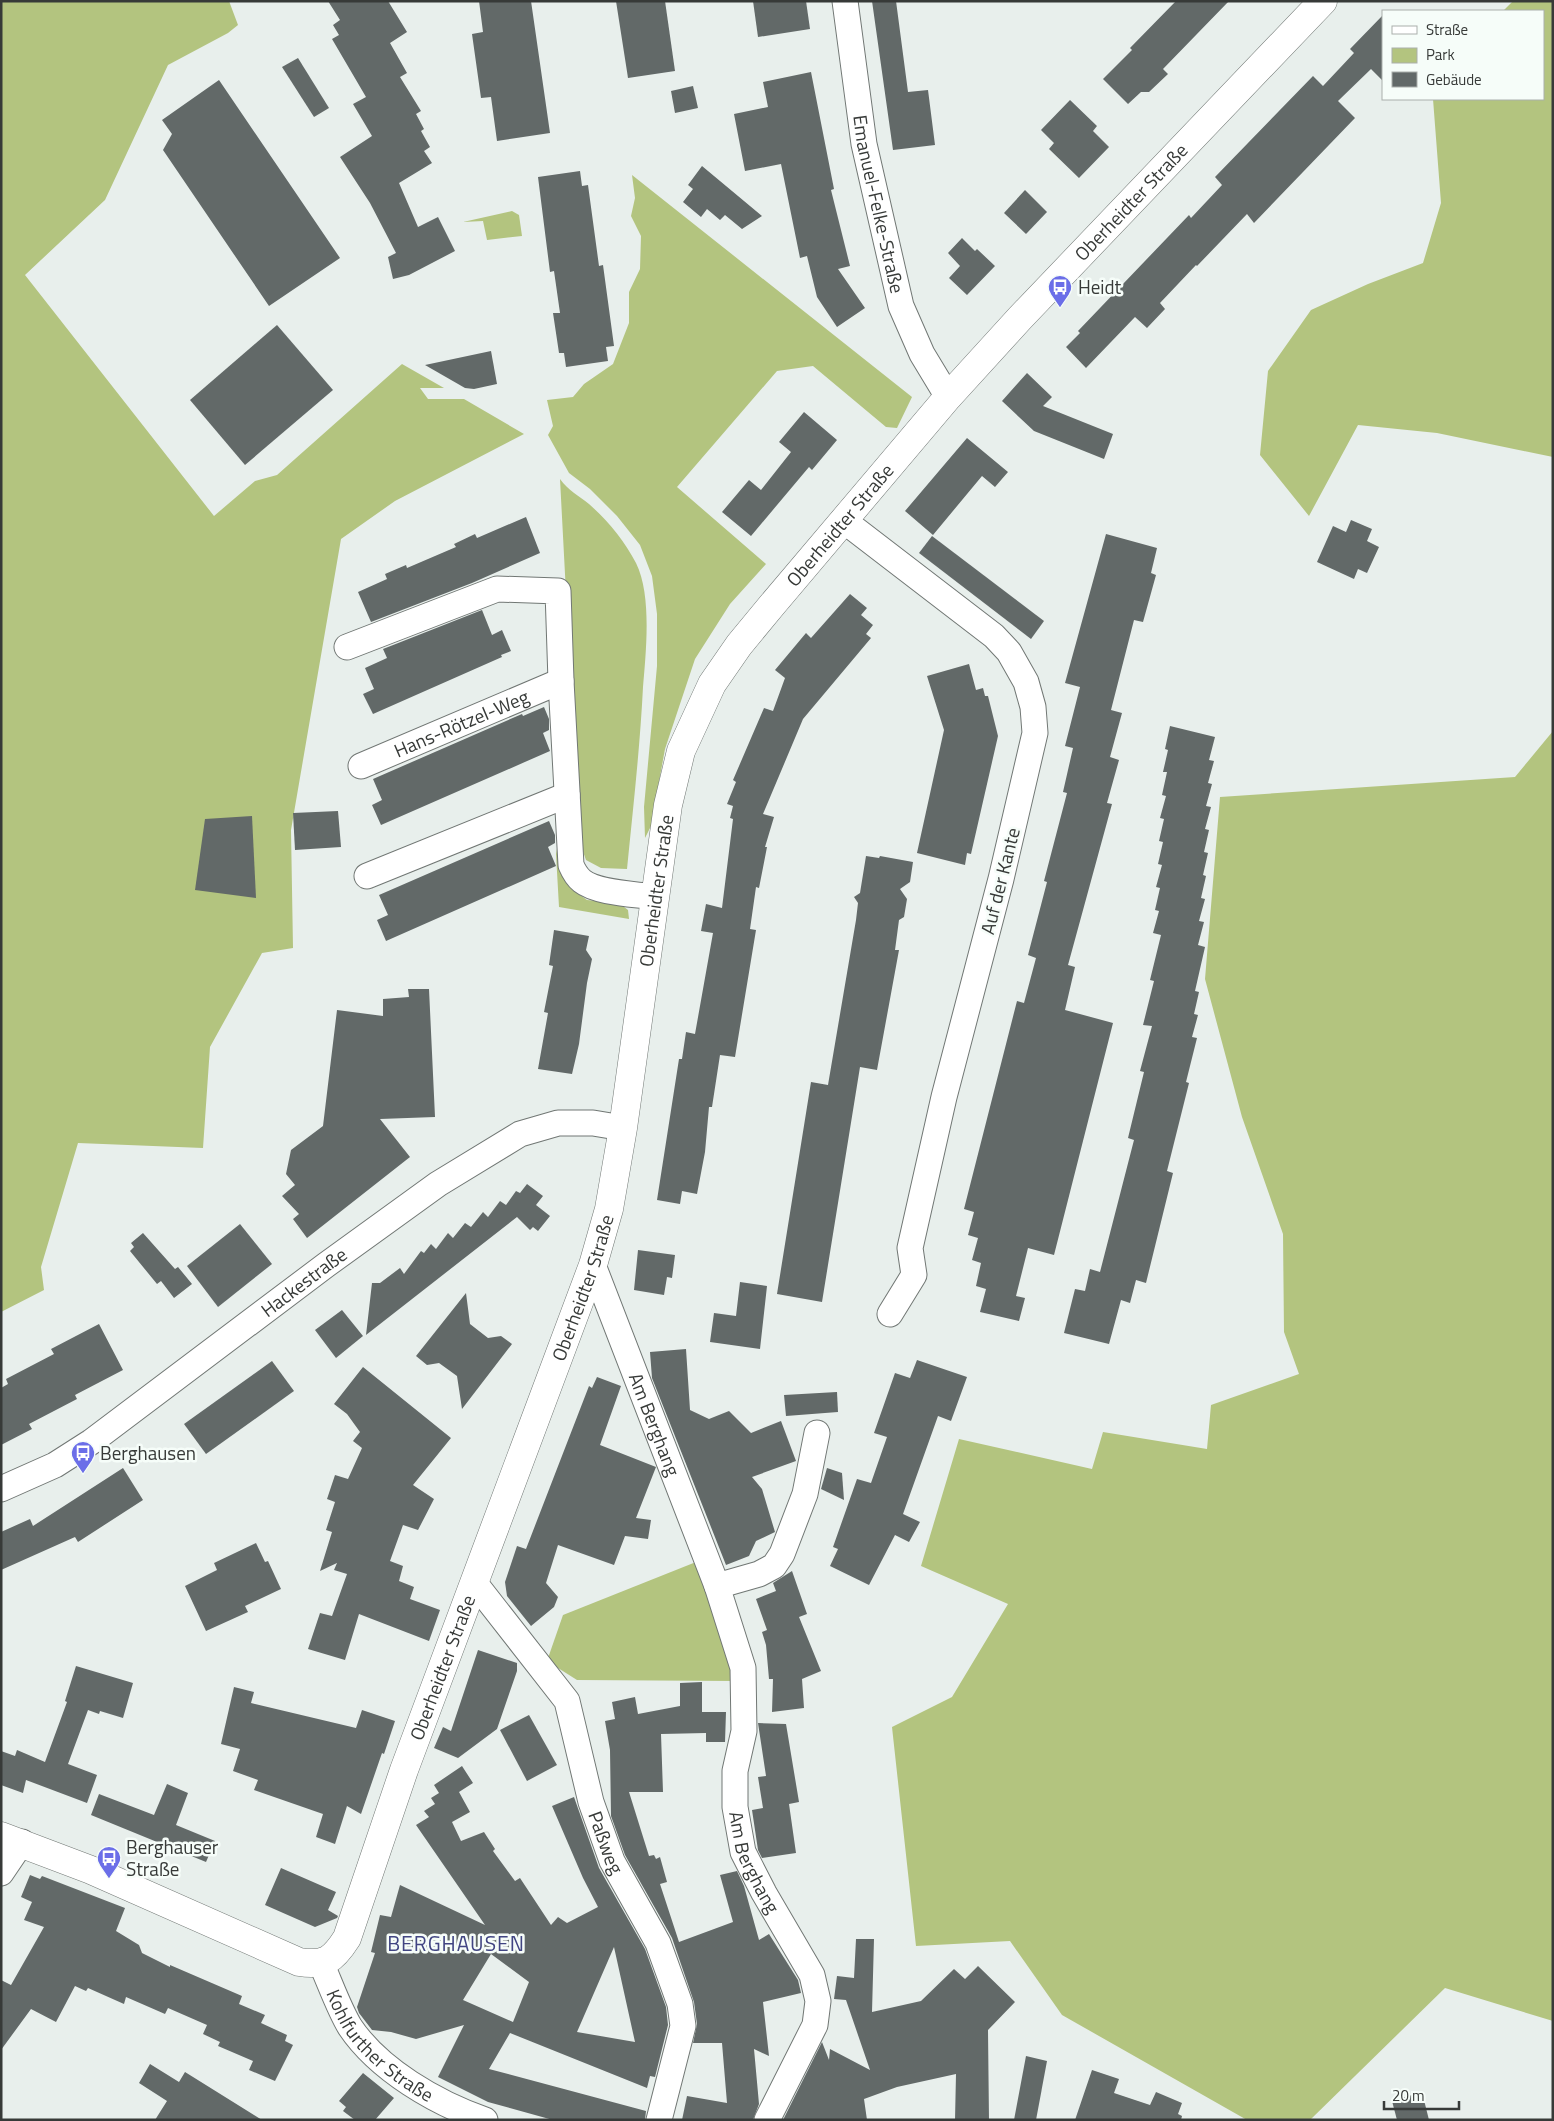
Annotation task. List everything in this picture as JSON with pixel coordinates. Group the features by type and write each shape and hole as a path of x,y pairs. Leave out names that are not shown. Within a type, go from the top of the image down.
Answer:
{"street":[{"name":"Emanuel-Felke-Straße","path":"844,1 864,144 901,306 922,354 948,398"},
{"name":"Oberheidter Straße","path":"321,1963 331,1958 347,1938 404,1770 592,1265 609,1208 623,1128 668,805 681,751 712,684 740,645 843,520 948,398 1020,318 1323,1"},
{"name":"Auf der Kante","path":"843,520 994,636 1009,652 1026,682 1033,708 1035,733 1003,870 944,1097 910,1248 914,1275 890,1314"},
{"path":"347,647 497,589 558,591 571,865 576,876 597,888 654,897"},
{"name":"Hans-Rötzel-Weg","path":"361,766 561,682"},
{"path":"367,876 567,795"},
{"name":"Hackestraße","path":"1,1490 55,1464 91,1442 318,1270 438,1184 520,1134 558,1122 593,1123 623,1128"},
{"name":"Am Berghang","path":"592,1265 717,1586 743,1668 744,1731 735,1771 735,1807 743,1852 764,1893 812,1976 818,2001 815,2025 767,2120"},
{"path":"717,1586 760,1574 774,1566 782,1554 805,1494 817,1433"},
{"name":"Paßweg","path":"474,1582 568,1701 591,1802 606,1844 612,1860 658,1943 680,2004 683,2026 659,2120"},
{"path":"1,1873 12,1839 166,1902 290,1958 305,1962 321,1963"},
{"name":"Kohlfurther Straße","path":"321,1963 350,2026 382,2062 397,2076 468,2114 484,2120"}],"green space":[{"path":"1,1 229,1 238,25 228,33 168,65 105,200 25,275 214,516 255,481 277,475 402,364 444,388 420,388 428,399 464,399 524,434 395,501 341,539 291,830 293,948 262,953 210,1047 203,1148 78,1143 41,1267 44,1290 1,1312"},
{"path":"1513,1 1553,1 1553,457 1437,433 1358,425 1309,516 1260,455 1268,371 1311,310 1368,284 1423,263 1441,203 1433,100 1544,100 1544,10 1504,10"},
{"path":"632,175 912,397 897,428 886,427 813,366 777,371 677,487 766,564 730,604 695,659 665,749 651,826 645,838 644,807 657,666 657,614 652,576 640,545 617,516 590,489 569,473 548,435 553,426 547,400 573,397 584,384 613,364 629,323 629,292 640,269 641,236 631,216 635,198"},
{"path":"512,211 519,215 522,236 487,240 483,221 463,222"},
{"path":"560,479 570,490 596,510 621,539 636,563 644,591 647,624 645,657 627,869 601,868 586,860 579,840"},
{"path":"1553,731 1553,2021 1445,1988 1310,2120 1247,2120 1062,2015 1010,1941 916,1946 892,1727 952,1697 1008,1604 921,1566 959,1439 1092,1469 1103,1432 1207,1449 1211,1405 1299,1374 1284,1332 1283,1234 1242,1117 1205,979 1220,797 1515,777"},
{"path":"560,832 566,883 587,900 619,903 628,910 629,919 559,907 556,854"},
{"path":"696,1562 734,1681 577,1680 547,1661 563,1615"}],"building":[{"path":"328,1 388,1 407,32 390,43 407,73 400,77 421,111 416,114 424,129 421,131 430,147 424,151 432,163 399,183 418,227 438,217 455,251 409,275 393,279 388,257 396,253 370,203 340,157 372,136 353,104 366,97 332,39 339,35 333,25 340,20"},
{"path":"479,1 531,1 550,133 497,141 491,97 481,98 472,34 483,32"},
{"path":"616,1 665,1 675,71 628,78"},
{"path":"753,1 806,1 810,29 758,37"},
{"path":"872,1 896,1 908,92 928,90 935,145 893,150"},
{"path":"1176,1 1229,1 1163,69 1168,74 1149,92 1141,92 1128,104 1103,79"},
{"path":"1382,16 1382,80 1371,69 1338,101 1355,118 1254,223 1247,214 1196,265 1160,303 1165,309 1147,328 1135,317 1086,368 1066,347 1080,333 1078,331 1189,215 1191,218 1222,185 1215,177 1313,76 1323,86 1354,53 1350,49"},
{"path":"298,58 329,108 314,117 282,67"},
{"path":"811,72 834,189 831,190 850,266 838,269 865,308 837,327 817,297 807,256 800,258 781,164 745,171 734,114 768,107 763,82"},
{"path":"219,80 340,258 269,306 163,150 172,134 162,120"},
{"path":"693,86 698,108 675,113 671,91"},
{"path":"1070,100 1097,126 1093,131 1109,147 1079,178 1049,149 1054,143 1041,130"},
{"path":"702,166 762,216 742,229 725,215 720,220 707,209 701,217 683,202 693,189 688,185"},
{"path":"580,171 582,186 588,185 599,266 603,265 614,346 606,347 608,361 566,367 564,353 559,353 553,313 560,313 554,271 550,272 538,177"},
{"path":"1025,190 1047,212 1026,234 1004,213"},
{"path":"962,238 975,251 977,249 995,266 967,295 949,278 960,266 948,253"},
{"path":"277,325 333,390 245,465 190,400"},
{"path":"491,351 497,384 474,389 465,388 425,365"},
{"path":"1027,373 1052,397 1043,406 1113,434 1104,459 1034,431 1002,401"},
{"path":"804,412 837,440 812,470 809,467 751,536 722,512 749,480 761,490 791,452 779,442"},
{"path":"967,438 1008,472 995,487 982,476 933,535 905,511"},
{"path":"526,517 540,553 472,583 371,622 358,592 387,579 385,574 406,565 407,568 456,547 454,544 475,534 477,538"},
{"path":"1351,520 1372,529 1367,541 1379,547 1367,573 1358,569 1354,579 1317,562 1333,526 1346,532"},
{"path":"1106,534 1157,548 1151,573 1156,575 1143,622 1134,620 1111,710 1122,713 1110,757 1119,760 1107,803 1112,804 1068,965 1075,967 1065,1010 1113,1023 1054,1255 1028,1248 1016,1296 1025,1298 1019,1321 980,1312 986,1289 976,1286 981,1263 972,1260 978,1238 968,1235 974,1212 964,1209 1017,1001 1024,1003 1036,958 1028,955 1047,882 1044,881 1067,793 1063,792 1073,748 1065,746 1080,687 1065,683"},
{"path":"932,536 1044,621 1031,639 919,553"},
{"path":"850,594 867,608 861,615 873,625 866,634 871,638 803,719 763,814 774,817 765,847 767,847 759,888 756,887 750,929 756,930 735,1057 720,1055 712,1107 709,1107 705,1152 697,1194 682,1191 680,1204 657,1200 679,1059 682,1059 686,1032 695,1034 713,933 701,931 706,904 722,908 733,819 730,818 733,806 727,804 736,782 733,780 764,708 773,711 785,678 775,670 806,633 811,638"},
{"path":"482,610 492,635 502,630 511,651 501,655 502,657 373,714 363,694 374,689 365,668 387,658 383,649"},
{"path":"969,664 976,690 983,688 985,696 988,696 998,736 971,854 967,853 965,865 917,853 944,730 927,676"},
{"path":"544,707 549,719 549,730 543,733 550,751 381,825 372,805 382,800 373,779 522,714 523,716"},
{"path":"1170,726 1215,737 1209,760 1214,761 1208,783 1212,784 1206,806 1211,807 1205,829 1209,830 1204,852 1208,853 1203,875 1206,876 1201,898 1205,899 1199,921 1204,922 1198,945 1205,947 1195,991 1199,992 1194,1014 1198,1015 1192,1037 1197,1038 1186,1082 1189,1083 1167,1171 1173,1173 1146,1283 1136,1280 1130,1303 1121,1300 1109,1344 1064,1333 1075,1289 1085,1291 1090,1269 1100,1272 1134,1140 1128,1138 1144,1072 1140,1071 1152,1026 1143,1025 1154,981 1150,980 1161,935 1153,933 1159,911 1155,910 1160,888 1156,887 1162,865 1158,864 1163,842 1159,841 1164,819 1160,818 1166,796 1162,795 1167,772 1163,772 1168,750 1165,749"},
{"path":"338,811 341,847 295,850 293,813"},
{"path":"252,816 256,898 195,890 205,819"},
{"path":"549,821 555,835 555,843 548,847 556,866 386,941 377,920 388,915 379,895"},
{"path":"866,856 879,858 880,856 913,862 910,882 900,889 907,899 904,917 899,920 895,950 899,950 877,1070 860,1067 822,1302 777,1294 811,1082 828,1085 856,920 858,903 854,897 860,893"},
{"path":"554,930 589,936 586,950 592,959 579,1044 572,1074 538,1069 548,1013 544,1012 553,966 549,965"},
{"path":"408,989 429,989 435,1117 380,1119 410,1157 307,1238 293,1219 299,1214 282,1196 295,1185 286,1174 291,1150 323,1126 337,1010 383,1016 383,999 409,997"},
{"path":"527,1184 543,1196 536,1205 550,1216 538,1231 533,1227 530,1230 517,1217 366,1335 372,1283 380,1283 400,1268 404,1274 421,1251 424,1253 431,1244 436,1249 448,1233 453,1238 465,1223 471,1227 483,1212 488,1217 500,1201 506,1205 516,1191 520,1193"},
{"path":"240,1224 272,1264 218,1307 187,1266"},
{"path":"143,1233 175,1269 178,1267 192,1284 174,1298 161,1281 157,1284 130,1251 134,1247 131,1243"},
{"path":"638,1250 675,1255 672,1278 667,1277 664,1295 634,1290"},
{"path":"740,1282 767,1286 760,1349 710,1342 714,1313 736,1316"},
{"path":"466,1293 470,1324 488,1338 501,1336 512,1344 462,1409 457,1376 439,1363 427,1365 416,1356"},
{"path":"342,1310 363,1336 336,1358 315,1330"},
{"path":"99,1324 123,1370 75,1395 77,1399 29,1424 32,1429 1,1445 1,1388 8,1384 6,1379 54,1354 51,1349"},
{"path":"686,1349 690,1410 709,1419 729,1411 751,1433 781,1421 796,1461 752,1477 762,1489 775,1532 756,1541 749,1556 726,1565 652,1378 650,1352"},
{"path":"917,1360 967,1377 951,1421 938,1416 903,1514 920,1522 909,1542 895,1535 869,1585 830,1566 838,1549 833,1547 857,1479 871,1483 887,1437 874,1433 895,1373 910,1378"},
{"path":"272,1361 294,1391 206,1454 184,1424"},
{"path":"363,1367 451,1438 413,1485 434,1499 418,1530 403,1525 390,1561 403,1566 399,1581 414,1587 410,1599 440,1610 429,1641 359,1614 345,1660 308,1649 320,1613 332,1616 347,1574 334,1570 337,1563 320,1571 332,1532 326,1530 335,1502 327,1499 335,1475 348,1479 362,1448 353,1441 360,1432 347,1414 334,1404"},
{"path":"597,1377 621,1386 600,1445 656,1467 636,1518 651,1520 648,1539 625,1536 614,1565 558,1545 546,1583 558,1597 554,1607 531,1626 507,1596 505,1582 517,1546 526,1549 589,1386 592,1388"},
{"path":"837,1392 838,1412 786,1416 784,1395"},
{"path":"123,1468 143,1500 78,1542 75,1537 1,1570 1,1532 30,1519 33,1526"},
{"path":"827,1468 842,1473 844,1500 821,1489"},
{"path":"256,1543 265,1562 268,1561 281,1589 245,1606 248,1612 206,1631 185,1586 217,1570 214,1563"},
{"path":"792,1571 807,1614 799,1617 821,1671 802,1679 804,1708 772,1712 773,1679 769,1679 766,1645 762,1632 767,1630 756,1599 776,1591 773,1583"},
{"path":"478,1650 517,1663 517,1671 497,1729 458,1758 434,1748 443,1727 451,1731"},
{"path":"76,1666 133,1683 123,1718 100,1711 99,1714 88,1710 68,1764 97,1775 87,1803 26,1780 23,1793 1,1785 1,1751 15,1756 17,1750 45,1762 67,1702 65,1701"},
{"path":"702,1682 702,1712 726,1712 725,1742 706,1742 706,1733 661,1734 663,1792 629,1792 649,1856 654,1855 656,1859 660,1857 667,1882 660,1884 679,1942 733,1922 720,1875 737,1871 744,1886 759,1940 769,1934 798,1980 801,1993 763,2002 769,2056 754,2049 759,2104 753,2120 682,2120 687,2096 727,2103 722,2043 693,2043 697,2024 694,2002 672,1938 625,1855 611,1816 610,1750 605,1721 615,1719 612,1702 635,1697 638,1714 680,1706 680,1683"},
{"path":"234,1687 254,1692 251,1703 356,1728 362,1710 395,1721 361,1814 347,1806 335,1844 316,1837 323,1814 254,1790 258,1780 233,1771 240,1749 221,1744"},
{"path":"529,1715 557,1765 527,1781 500,1730"},
{"path":"758,1723 786,1724 799,1802 789,1804 796,1853 762,1858 758,1850 752,1810 763,1808 758,1777 766,1776"},
{"path":"462,1766 473,1783 459,1792 470,1812 452,1822 461,1841 484,1832 495,1849 493,1851 515,1881 520,1878 551,1925 558,1917 567,1923 598,1907 583,1878 552,1806 574,1797 599,1868 645,1949 666,2007 668,2025 655,2077 650,2076 647,2088 510,2033 489,2069 646,2111 645,2120 553,2120 488,2102 438,2077 464,2025 416,2039 391,2032 372,2030 359,2013 357,2007 375,1953 371,1952 380,1915 391,1917 400,1885 485,1925 416,1825 429,1817 424,1811 435,1804 431,1798 439,1793 434,1785","holes":["614,1947 635,2042 577,2032","491,1954 529,1982 513,2022 463,2000"]},
{"path":"167,1784 188,1793 176,1825 215,1841 206,1862 91,1815 99,1794 154,1815"},
{"path":"281,1868 336,1892 328,1910 338,1916 337,1918 315,1927 265,1905"},
{"path":"30,1875 40,1879 42,1876 125,1908 116,1931 139,1945 142,1953 170,1967 170,1965 242,1996 239,2004 265,2015 261,2023 287,2035 285,2041 293,2045 275,2081 249,2070 253,2061 218,2046 220,2042 203,2034 207,2025 168,2008 165,2014 126,1997 124,2004 88,1988 86,1991 75,1986 56,2022 31,2009 1,2050 1,1980 11,1985 44,1927 24,1920 32,1902 21,1897"},
{"path":"856,1939 874,1939 872,2012 921,2001 954,1969 965,1979 978,1966 1015,2002 988,2030 989,2120 955,2120 956,2074 897,2087 864,2099 867,2120 783,2120 822,2042 829,2060 830,2049 870,2070 846,2000 834,1999 837,1976 854,1978"},
{"path":"1026,2056 1047,2061 1036,2120 1014,2120"},
{"path":"150,2064 179,2082 185,2072 262,2120 155,2120 167,2101 139,2083"},
{"path":"1092,2070 1119,2079 1114,2093 1150,2105 1156,2092 1182,2103 1178,2114 1182,2116 1181,2120 1075,2120"},
{"path":"363,2073 394,2098 375,2120 355,2120 343,2111 346,2107 339,2101"},
{"path":"1422,2092 1429,2120 1397,2120 1392,2101"}],"place":[{"name":"Heidt","path":"1060,308"},
{"name":"Berghausen","path":"83,1474"},
{"name":"Berghauser Straße","path":"109,1879"}],"district":[{"name":"BERGHAUSEN","path":"456,1944"}]}
